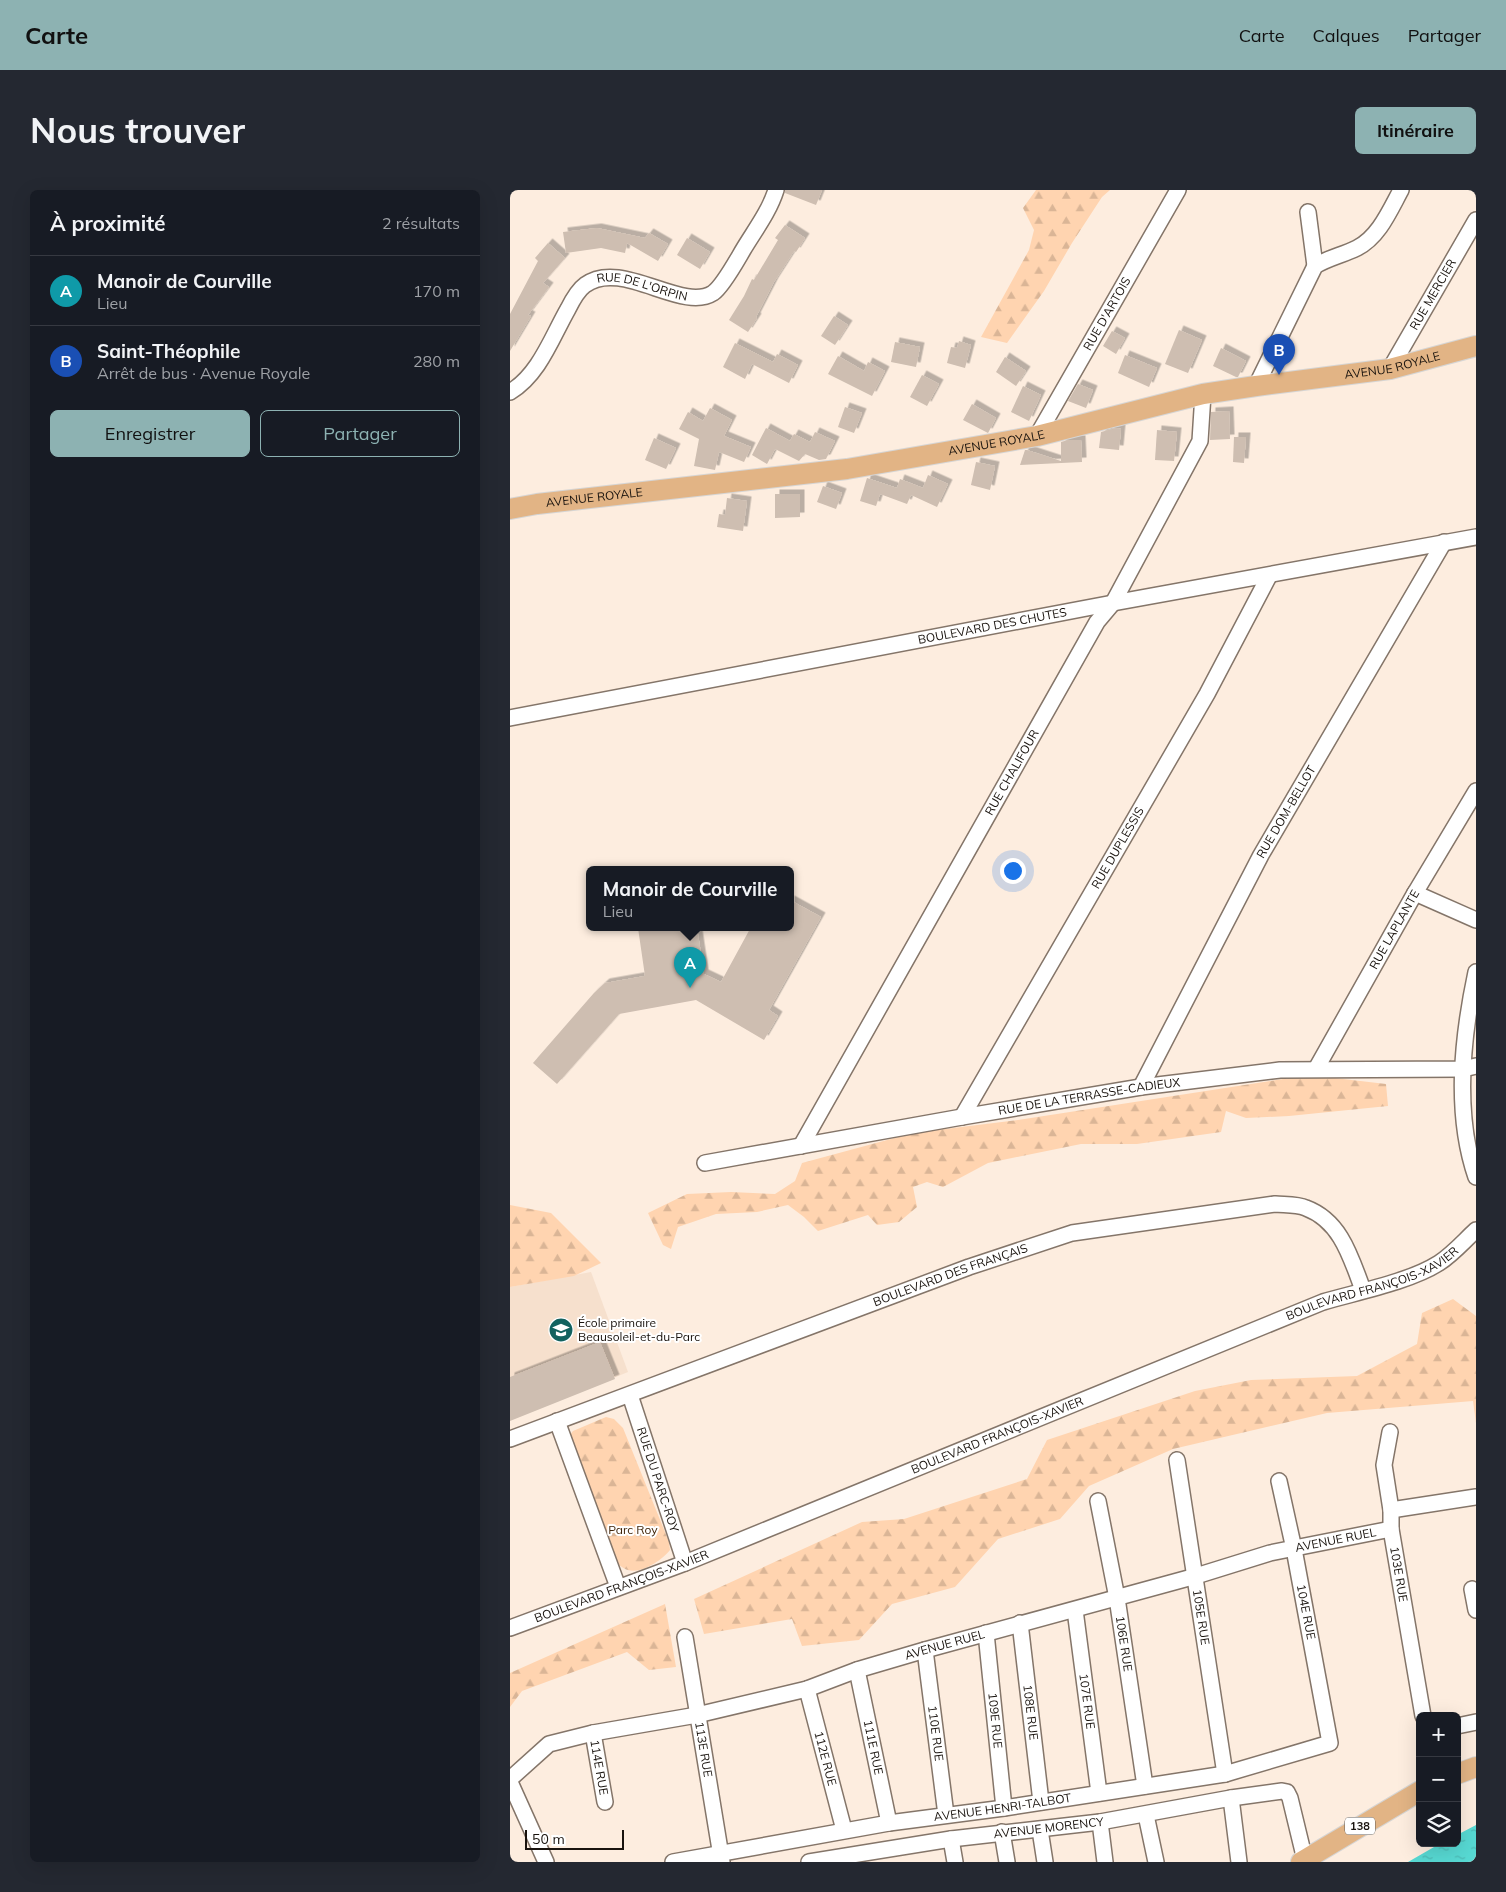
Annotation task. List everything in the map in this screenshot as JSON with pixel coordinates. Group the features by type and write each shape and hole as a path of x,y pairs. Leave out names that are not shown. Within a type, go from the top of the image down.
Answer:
{"main road":[{"name":"AVENUE ROYALE","path":"510,509 537,504 847,469 1036,436 1203,394 1390,369 1476,346"},
{"path":"1461,1773 1476,1767"},
{"name":"138","path":"1303,1861 1416,1793"}],"street":[{"name":"RUE DE L'ORPIN","path":"510,392 526,380 537,365 574,298 585,284 603,277 626,279 686,296 701,297 714,292 730,271 771,205 776,190"},
{"name":"RUE D'ARTOIS","path":"1036,436 1178,190"},
{"path":"1315,266 1359,247 1371,237 1380,226 1401,190"},
{"path":"1256,386 1315,266 1308,212"},
{"name":"RUE MERCIER","path":"1390,369 1476,220"},
{"name":"RUE CHALIFOUR","path":"801,1146 1097,622 1112,604 1200,441 1203,394"},
{"name":"BOULEVARD DES CHUTES","path":"510,718 1476,537"},
{"name":"RUE DOM-BELLOT","path":"1141,1087 1261,855 1444,542"},
{"name":"RUE DUPLESSIS","path":"962,1117 1208,694 1269,576"},
{"name":"RUE LAPLANTE","path":"1316,1069 1476,791"},
{"path":"1415,894 1476,920"},
{"path":"1476,972 1470,1001 1470,1068 1464,1110 1470,1159 1476,1177"},
{"name":"RUE DE LA TERRASSE-CADIEUX","path":"705,1163 1141,1087 1280,1070 1470,1068"},
{"name":"BOULEVARD DES FRANÇAIS","path":"510,1438 630,1395 969,1267 1072,1233 1275,1204 1305,1207 1327,1220 1346,1245 1363,1290"},
{"name":"BOULEVARD FRANÇOIS-XAVIER","path":"510,1628 685,1563 1323,1302 1422,1272 1453,1252 1476,1230"},
{"name":"RUE DU PARC-ROY","path":"630,1395 685,1563"},
{"path":"557,1421 618,1587"},
{"name":"103E RUE","path":"1390,1432 1384,1465 1391,1510 1391,1529 1422,1712"},
{"name":"105E RUE","path":"1177,1460 1225,1774"},
{"name":"104E RUE","path":"1279,1481 1294,1549 1330,1743"},
{"path":"1391,1510 1476,1497"},
{"name":"106E RUE","path":"1098,1501 1117,1598 1146,1786"},
{"name":"AVENUE RUEL","path":"510,1780 549,1744 593,1733 697,1715 807,1689 857,1670 986,1632 1075,1610 1270,1553 1391,1529"},
{"path":"1472,1589 1476,1610"},
{"name":"107E RUE","path":"1075,1610 1099,1793"},
{"name":"108E RUE","path":"1020,1623 1041,1802"},
{"name":"109E RUE","path":"986,1632 1004,1808"},
{"name":"113E RUE","path":"685,1637 722,1858"},
{"name":"110E RUE","path":"925,1650 946,1815"},
{"name":"111E RUE","path":"857,1670 889,1823"},
{"name":"112E RUE","path":"807,1689 844,1830"},
{"path":"1461,1725 1476,1722"},
{"name":"114E RUE","path":"593,1733 605,1802"},
{"name":"AVENUE HENRI-TALBOT","path":"673,1862 722,1858 844,1830 1004,1808 1225,1774 1330,1743"},
{"path":"510,1780 546,1862"},
{"name":"AVENUE MORENCY","path":"809,1862 847,1859 951,1839 1100,1822 1231,1798 1282,1791 1287,1792 1290,1798 1303,1861"},
{"path":"1231,1798 1239,1862"},
{"path":"1146,1815 1156,1862"},
{"path":"1100,1822 1106,1862"},
{"path":"1040,1830 1045,1862"},
{"path":"1002,1832 1007,1862"},
{"path":"951,1839 955,1862"}],"shaded area":[{"name":"École primaire Beausoleil-et-du-Parc","path":"591,1272 628,1372 510,1420 510,1287"}],"green space":[{"path":"1036,190 1110,190 1102,197 1044,291 1007,343 981,337 1029,250 1034,230 1023,208"},
{"path":"1309,1075 1386,1084 1388,1106 1289,1116 1246,1118 1226,1111 1221,1132 1137,1144 1081,1144 988,1163 943,1187 927,1182 913,1187 917,1207 899,1222 877,1225 868,1215 818,1231 788,1205 757,1212 716,1214 678,1227 671,1249 663,1245 648,1213 687,1194 731,1192 775,1194 795,1181 802,1163 913,1133 1018,1120"},
{"path":"510,1205 551,1213 601,1263 574,1276 510,1287"},
{"path":"1453,1299 1476,1316 1476,1423 1473,1401 1327,1413 1173,1449 1089,1486 1060,1519 998,1539 955,1587 892,1604 859,1640 802,1646 792,1619 704,1634 694,1599 862,1522 904,1519 1027,1479 1047,1440 1195,1391 1251,1380 1357,1376 1417,1344 1422,1313"},
{"name":"Parc Roy","path":"606,1417 614,1419 623,1428 669,1542 670,1550 666,1554 657,1562 639,1570 626,1569 615,1562 569,1436 573,1431"},
{"path":"665,1604 676,1667 649,1670 627,1652 522,1691 510,1707 510,1673"}],"water":[{"path":"1476,1825 1476,1862 1408,1862 1434,1847 1461,1847 1461,1833"}],"building":[{"path":"785,190 822,190 816,205 785,193"},
{"path":"785,225 805,238 796,252 794,251 774,282 757,318 748,332 729,320 752,279 754,280 778,240 775,238"},
{"path":"597,228 645,238 649,233 668,244 658,261 627,243 625,253 601,248 566,253 563,232"},
{"path":"687,238 710,252 700,269 677,255"},
{"path":"548,243 565,258 543,283 549,287 528,315 531,316 510,351 510,314 538,261 535,258"},
{"path":"834,316 848,325 835,345 821,336"},
{"path":"1179,330 1202,340 1188,373 1165,364"},
{"path":"1112,331 1125,338 1116,354 1103,346"},
{"path":"959,341 971,345 965,368 947,363 951,347 957,348"},
{"path":"895,342 920,347 916,367 891,362"},
{"path":"735,343 773,362 777,354 798,365 789,383 752,364 745,379 723,367"},
{"path":"1221,348 1246,361 1238,377 1213,366"},
{"path":"1125,355 1157,368 1149,387 1118,373"},
{"path":"838,356 864,371 868,362 885,371 872,396 828,374"},
{"path":"1005,357 1026,371 1016,386 996,372"},
{"path":"922,375 939,384 927,406 910,397"},
{"path":"1078,384 1093,390 1086,408 1068,401"},
{"path":"1023,386 1041,395 1029,421 1011,412"},
{"path":"972,404 996,418 988,433 963,420"},
{"path":"845,407 862,413 854,433 838,427"},
{"path":"710,408 732,420 724,436 751,447 744,462 719,452 715,470 694,466 699,439 679,429 688,412 703,421"},
{"path":"1229,411 1230,439 1210,440 1211,412"},
{"path":"766,428 790,441 794,434 810,442 815,432 835,441 826,459 819,460 805,454 799,461 775,449 767,464 752,455"},
{"path":"1116,428 1121,429 1119,450 1099,448 1101,432"},
{"path":"1157,430 1177,432 1174,461 1155,460"},
{"path":"1234,437 1246,437 1244,463 1233,462"},
{"path":"654,438 676,448 666,469 645,460"},
{"path":"1081,440 1082,462 1020,465 1025,450 1061,461 1061,442"},
{"path":"976,462 995,466 990,490 971,485"},
{"path":"928,475 948,484 937,507 911,495 907,504 880,494 876,506 860,501 867,478 897,488 900,479 923,488"},
{"path":"823,486 842,493 836,509 817,502"},
{"path":"775,494 800,494 800,517 775,518"},
{"path":"727,498 747,501 743,531 717,527 719,514 725,515"},
{"path":"794,902 821,917 769,1010 778,1016 764,1040 696,1000 619,1014 557,1084 533,1063 605,983 645,976 638,931 698,931 704,974 721,982 749,931 794,931"},
{"path":"600,1342 615,1379 510,1421 510,1377"}],"place":[{"name":"Saint-Théophile","path":"1279,375"},
{"name":"Manoir de Courville","path":"690,988"},
{"name":"École primaire Beausoleil-et-du-Parc","path":"561,1330"}]}
